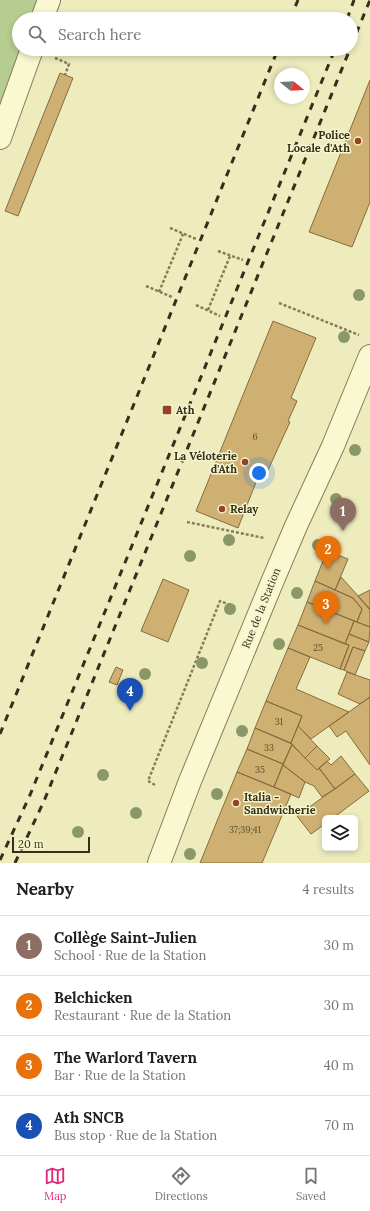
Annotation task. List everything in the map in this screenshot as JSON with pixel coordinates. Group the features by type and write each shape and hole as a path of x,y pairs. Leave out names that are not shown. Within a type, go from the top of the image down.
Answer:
{"street":[{"path":"45,12 49,0"},
{"path":"0,138 29,56"},
{"name":"Rue de la Station","path":"159,863 190,781 276,573 333,446 366,346"}],"path":[{"path":"170,228 196,239"},
{"path":"159,292 183,234"},
{"path":"218,251 242,260"},
{"path":"208,310 230,256"},
{"path":"146,286 172,297"},
{"path":"279,303 366,346"},
{"path":"196,305 220,316"},
{"path":"187,522 197,526 264,537 263,544"},
{"path":"155,785 148,781 220,601 238,607"}],"green space":[{"path":"0,0 38,0 34,12 12,12 12,56 18,56 0,105"}],"building":[{"path":"60,73 73,78 18,216 5,211"},
{"name":"Police Locale d'Ath","path":"370,80 370,202 352,247 309,232"},
{"path":"273,321 316,338 291,398 297,401 288,421 290,422 268,470 262,467 238,528 196,511"},
{"path":"327,551 348,559 335,590 315,581"},
{"path":"341,577 370,609 370,627 357,622 362,609 353,598 335,590"},
{"path":"163,579 189,590 168,642 141,631"},
{"path":"315,581 353,598 362,609 357,622 307,602"},
{"path":"370,590 370,609 369,609 358,596"},
{"path":"307,602 354,621 345,644 298,625"},
{"path":"354,621 370,627 369,642 349,634"},
{"path":"298,625 349,645 340,669 288,648"},
{"path":"349,634 369,642 365,651 353,647 344,670 340,669 349,645 345,644"},
{"path":"353,647 365,651 355,675 344,670"},
{"path":"288,648 310,657 296,689 349,712 311,739 298,726 302,716 266,701"},
{"path":"116,667 123,670 117,685 109,682"},
{"path":"347,672 370,680 370,697 360,704 338,694"},
{"path":"370,697 370,765 346,731 337,737 329,726"},
{"path":"266,701 302,716 291,743 255,728"},
{"path":"298,726 317,746 305,758 291,743"},
{"path":"255,728 292,744 283,764 247,749"},
{"path":"292,745 317,770 319,768 335,789 322,797 314,786 305,782 283,765"},
{"path":"317,746 330,759 317,770 305,758"},
{"path":"247,749 283,764 274,787 237,772"},
{"path":"341,756 355,774 335,789 319,768 327,761 331,765"},
{"path":"283,765 305,782 299,798 274,787"},
{"path":"237,772 291,794 262,863 200,863"},
{"path":"355,774 369,791 337,815 322,815 322,826 311,834 297,816"}],"railway":[{"path":"293,12 298,0"},
{"path":"350,12 354,0"},
{"path":"358,29 370,0"},
{"path":"0,734 275,56"},
{"path":"0,860 30,795 332,56"},
{"path":"15,863 44,801 347,56"}],"place":[{"name":"Police Locale d'Ath","path":"358,141"},
{"name":"Ath","path":"167,410"},
{"name":"La Véloterie d'Ath","path":"245,462"},
{"name":"Relay","path":"222,509"},
{"name":"Collège Saint-Julien","path":"343,531"},
{"name":"Belchicken","path":"328,569"},
{"name":"The Warlord Tavern","path":"326,624"},
{"name":"Ath SNCB","path":"130,711"},
{"name":"Italia - Sandwicherie","path":"236,803"}]}
